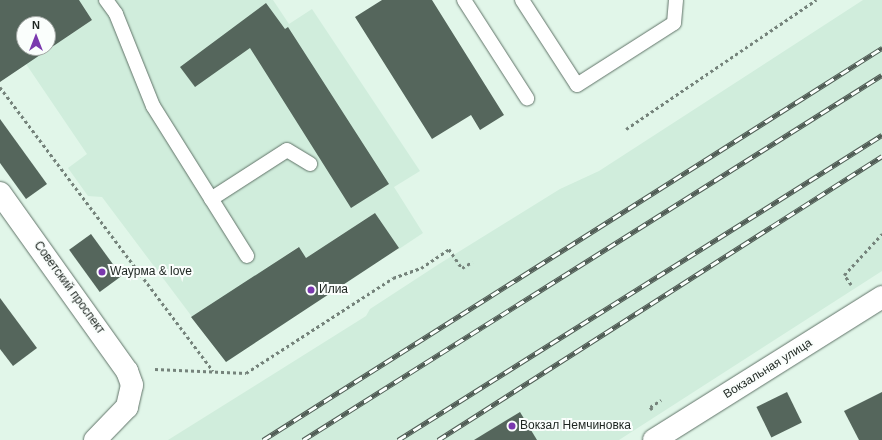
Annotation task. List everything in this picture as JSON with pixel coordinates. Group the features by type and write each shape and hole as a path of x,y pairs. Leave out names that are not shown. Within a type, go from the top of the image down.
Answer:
{"street":[{"name":"Советский проспект","path":"0,193 118,356 132,386 127,407 95,440"},
{"name":"Вокзальная улица","path":"654,440 882,297"}],"lane":[{"path":"106,0 116,14 153,106 247,256"},
{"path":"464,0 527,98"},
{"path":"522,0 577,85 674,23 676,0"},
{"path":"211,199 287,150 310,164"}],"path":[{"path":"626,129 816,0"},
{"path":"0,87 213,372"},
{"path":"854,291 844,275 882,234"},
{"path":"152,369 246,373 393,278 421,268 449,248 462,268 472,262"}],"shaded area":[{"path":"79,0 273,0 289,24 312,9 420,171 394,187 423,233 399,249 375,213 306,258 298,247 274,263 304,310 226,362 102,197 88,196 68,168 87,154 26,64 38,56 56,56 56,44 92,20"},
{"path":"863,0 882,0 882,271 619,440 168,440 366,316 370,309 439,264 560,189 599,171"}],"building":[{"path":"0,0 79,0 92,20 56,44 56,16 16,16 16,56 39,56 0,82"},
{"path":"382,0 432,0 504,115 480,130 471,115 432,139 355,17"},
{"path":"266,3 285,29 288,27 389,184 351,208 250,48 195,87 180,67"},
{"path":"0,119 47,184 26,199 0,163"},
{"path":"375,213 399,248 226,362 191,317 299,247 306,258"},
{"path":"91,234 122,276 100,292 69,250"},
{"path":"0,298 37,348 13,366 0,349"},
{"path":"787,392 802,423 771,437 756,407"},
{"path":"882,392 882,440 859,440 844,411"},
{"name":"Вокзал Немчиновка","path":"520,412 537,440 474,440"}],"railway":[{"path":"263,440 882,48"},
{"path":"303,440 882,75"},
{"path":"398,440 882,135"},
{"path":"438,440 882,156"}],"place":[{"name":"Wаурма & love","path":"102,272"},
{"name":"Илиа","path":"311,290"},
{"name":"Вокзал Немчиновка","path":"512,426"}]}
